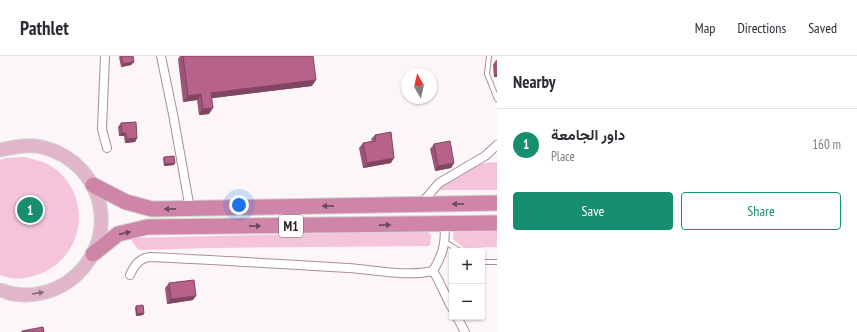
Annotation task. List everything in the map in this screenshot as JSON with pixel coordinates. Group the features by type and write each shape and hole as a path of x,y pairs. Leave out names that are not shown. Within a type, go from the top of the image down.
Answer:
{"highway":[{"name":"M1","path":"93,185 126,202 152,209 497,203"},
{"name":"M1","path":"94,254 118,234 147,227 497,223"}],"main road":[{"path":"0,150 19,146 41,147 62,154 80,167 93,185 101,212 99,241 94,254 80,273 60,287 38,294 14,294 0,290"}],"street":[{"path":"105,56 102,129 107,148"},
{"path":"161,56 190,209"},
{"path":"420,204 439,183 485,156 497,145"},
{"path":"130,275 133,268 139,261 150,257 350,268 410,274 424,273 433,271 442,255 445,242 445,224"},
{"path":"433,271 441,282 449,303"},
{"path":"459,320 465,332"}],"lane":[{"path":"489,56 488,74 497,99"},
{"path":"445,242 455,248"},
{"path":"485,262 497,262"}],"shaded area":[{"path":"25,157 47,164 65,178 74,194 78,208 79,223 76,236 70,249 61,260 50,269 36,275 23,278 4,277 0,275 0,160 6,158"},
{"path":"497,162 497,190 440,190 443,183 484,163"},
{"path":"427,231 431,235 430,246 139,250 129,238"},
{"path":"497,231 497,247 464,248 453,239 454,232"}],"building":[{"path":"121,56 133,56 134,62 123,64"},
{"path":"183,56 313,56 316,80 211,93 213,108 203,109 201,94 188,96"},
{"path":"136,122 137,138 127,139 126,133 122,133 121,123"},
{"path":"391,132 394,158 367,163 363,143 376,141 375,135"},
{"path":"450,141 454,163 438,166 434,144"},
{"path":"174,156 175,163 165,164 164,157"},
{"path":"194,280 196,296 171,299 169,283"},
{"path":"143,305 144,313 137,314 136,306"},
{"path":"43,327 44,332 22,332 22,331"}],"place":[{"name":"داور الجامعة","path":"30,210"}]}
